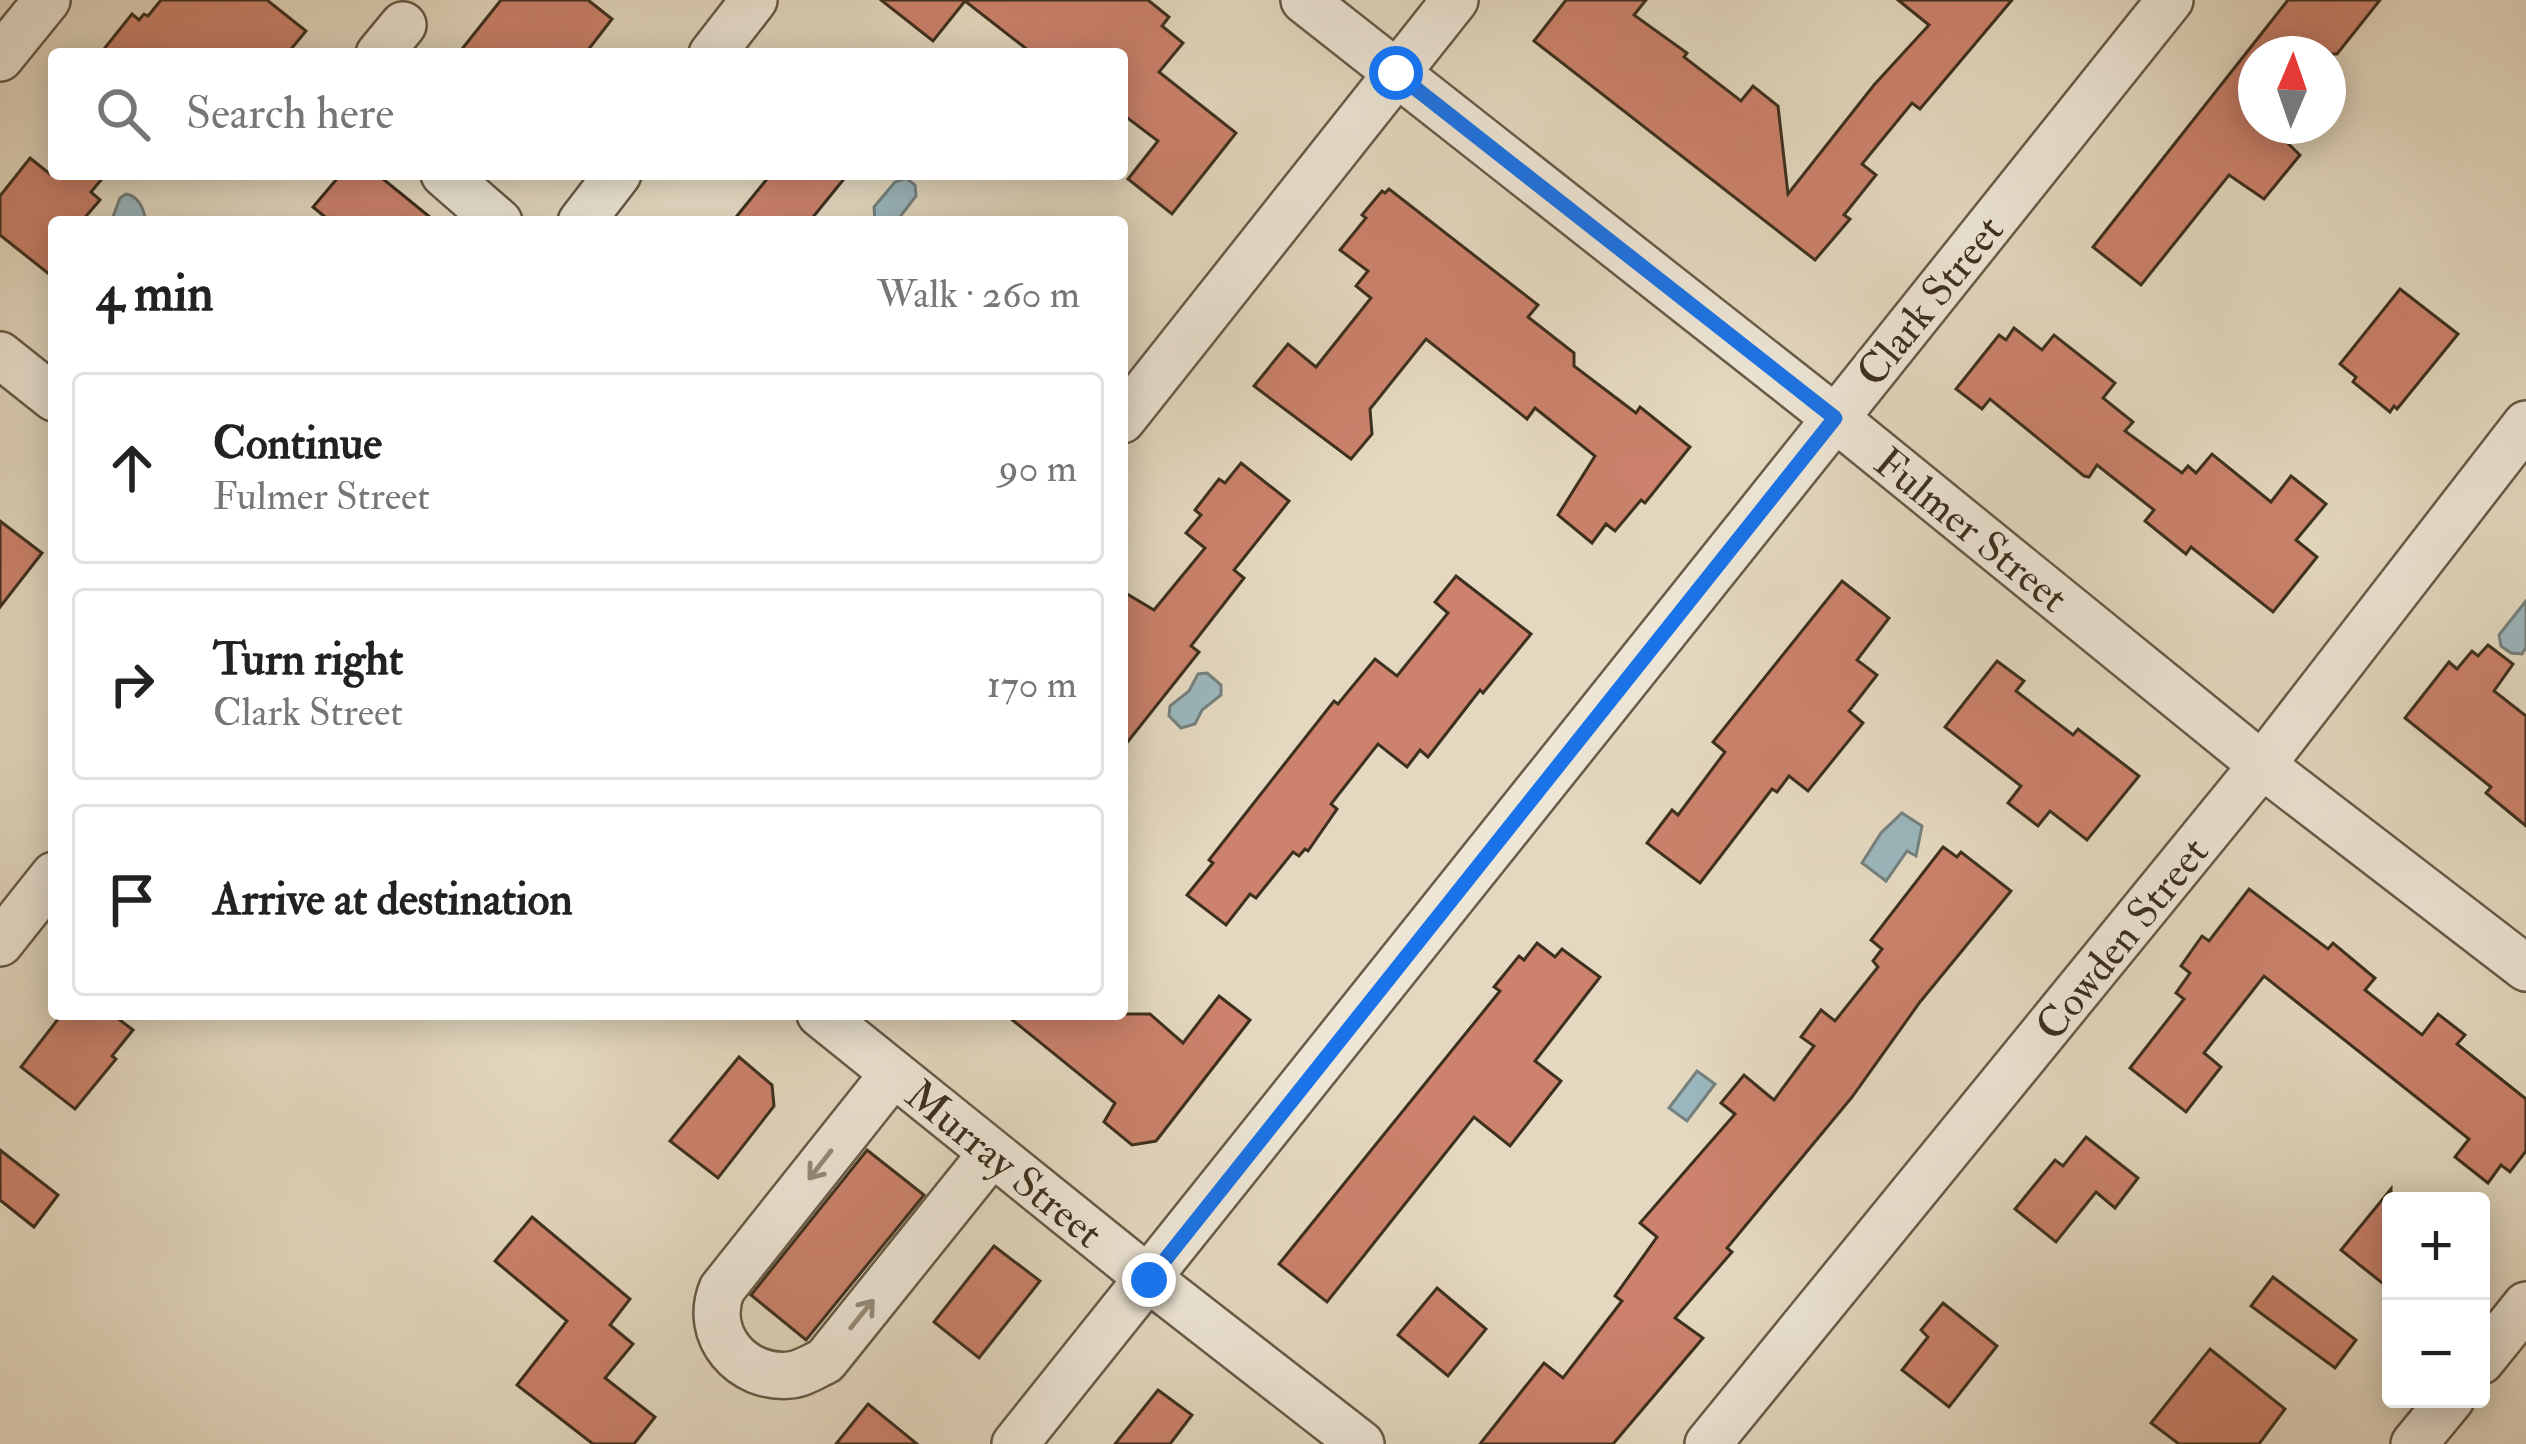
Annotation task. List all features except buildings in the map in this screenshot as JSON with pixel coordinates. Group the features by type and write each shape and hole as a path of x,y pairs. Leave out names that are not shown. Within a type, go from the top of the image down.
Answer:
{"street":[{"path":"0,58 47,0"},
{"path":"717,48 754,0"},
{"name":"Fulmer Street","path":"1304,0 1835,418 2262,765 2526,968"},
{"path":"1128,412 1455,0"},
{"name":"Clark Street","path":"1016,1444 2170,0"},
{"path":"451,180 493,216"},
{"path":"586,216 613,180"},
{"path":"0,355 48,393"},
{"name":"Cowden Street","path":"1708,1444 2262,765 2526,424"},
{"path":"0,943 48,883"},
{"name":"Murray Street","path":"827,1020 1361,1444"},
{"path":"893,1073 722,1289 718,1322 723,1342 737,1361 752,1370 794,1376 824,1361 992,1153"},
{"path":"2490,1350 2526,1305"},
{"path":"2414,1444 2444,1408"}],"water":[{"path":"909,180 915,185 916,196 901,216 875,216 874,207 895,182"},
{"path":"131,195 144,216 113,216 120,198"},
{"path":"2526,601 2526,648 2522,654 2511,653 2501,646 2499,635"},
{"path":"1207,673 1221,685 1221,695 1202,710 1195,724 1181,728 1169,716 1170,706 1189,691 1198,674"},
{"path":"1902,813 1922,826 1916,856 1907,851 1886,881 1862,863 1881,833"},
{"path":"1697,1071 1715,1084 1687,1121 1669,1108"}],"route":[{"path":"1149,1280 1835,418 1396,73"}]}
